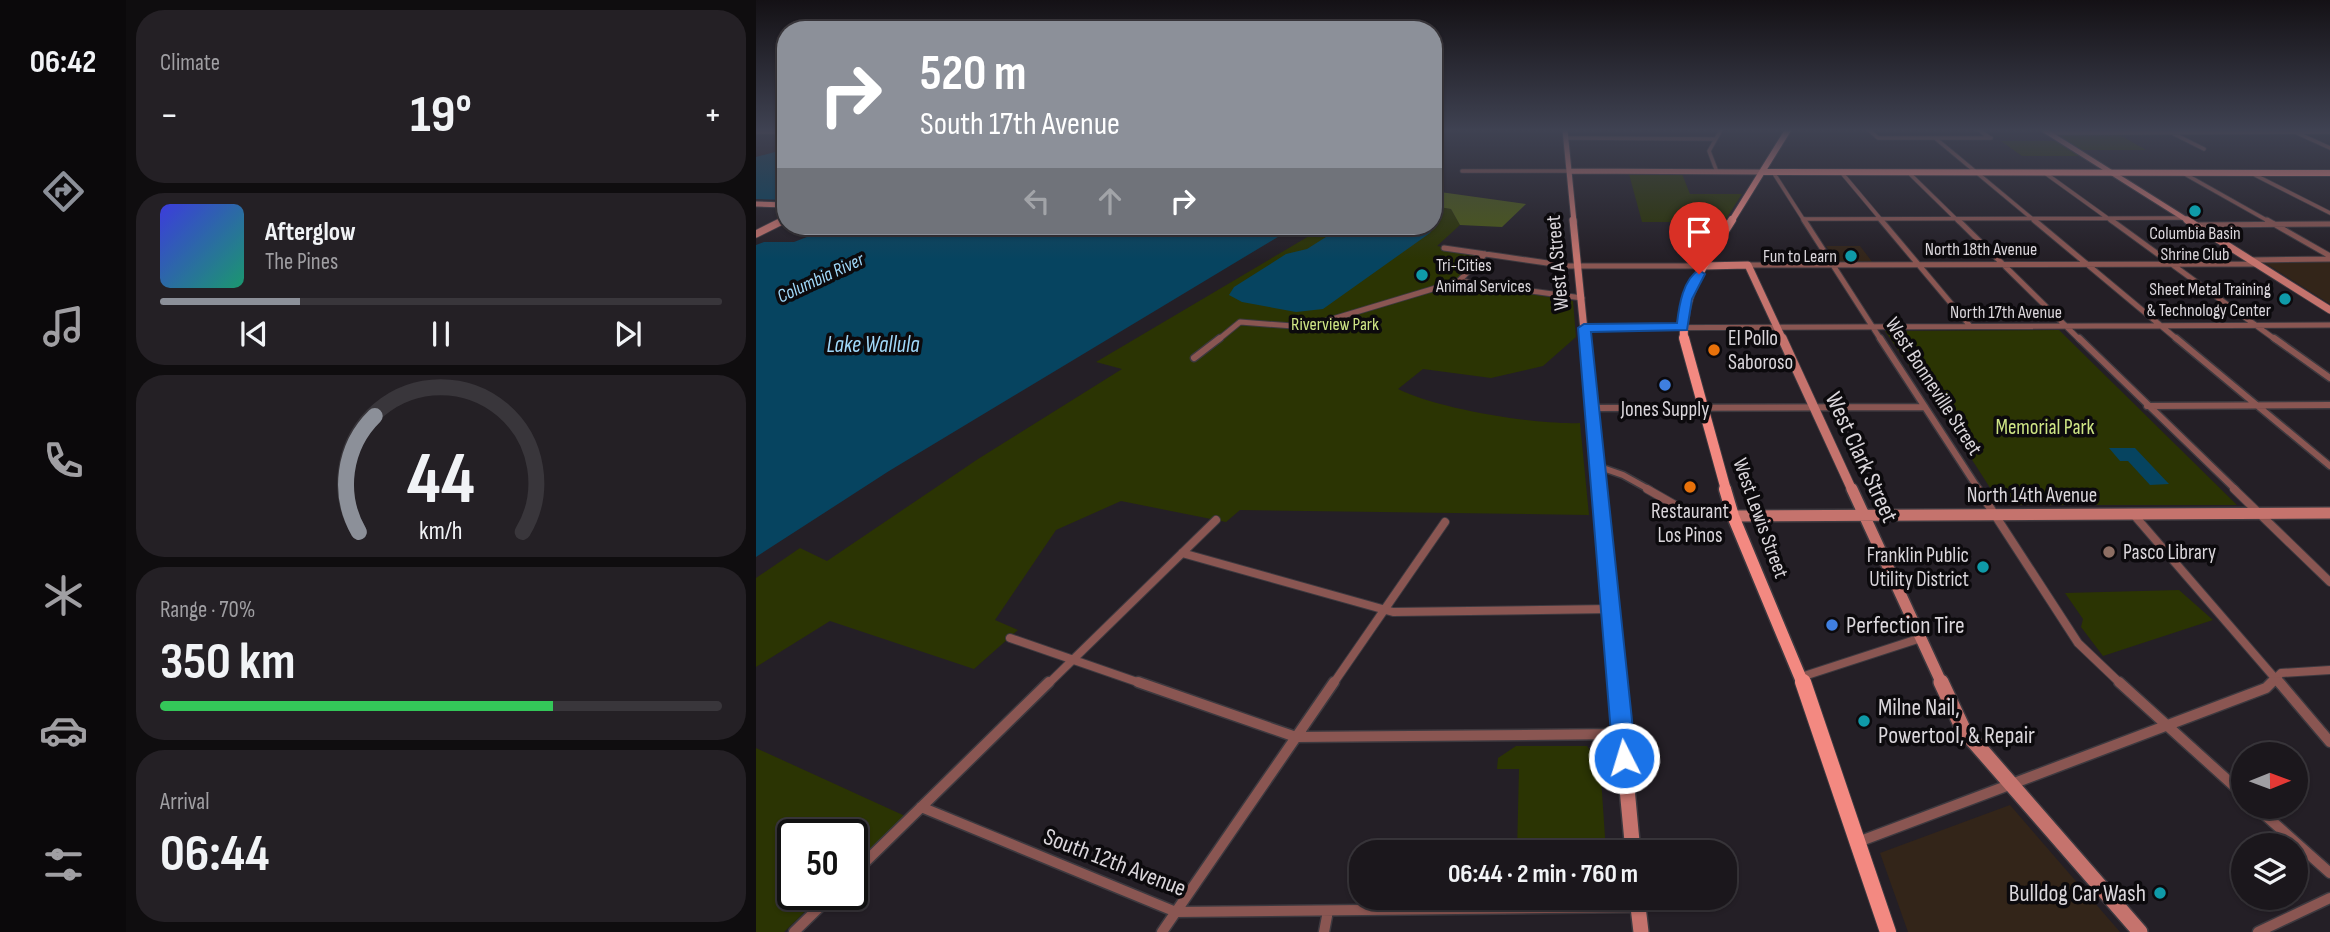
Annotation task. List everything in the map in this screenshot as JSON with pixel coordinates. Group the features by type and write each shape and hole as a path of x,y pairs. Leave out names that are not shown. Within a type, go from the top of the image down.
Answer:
{"main road":[{"name":"West Lewis Street","path":"1761,173 1689,290 1683,327 1702,408 1733,516 1801,677 1888,932"}],"street":[{"name":"West A Street","path":"1570,173 1632,840"},
{"name":"West Bonneville Street","path":"1774,173 2078,643 2231,784"},
{"path":"1842,173 1970,326"},
{"path":"1910,173 2330,582"},
{"path":"1978,173 2330,466"},
{"path":"2046,173 2330,377"},
{"path":"2115,173 2330,310"},
{"path":"2184,173 2330,258"},
{"path":"2252,173 2330,213"},
{"path":"756,204 777,205"},
{"path":"1803,219 2184,218"},
{"path":"756,234 777,224"},
{"path":"2195,225 2330,224"},
{"path":"1444,248 1578,266 1704,266"},
{"path":"1459,281 1485,254"},
{"path":"2250,260 2330,258"},
{"name":"North 18th Avenue","path":"1704,266 2258,264"},
{"name":"West Clark Street","path":"1748,265 1964,729 2140,932"},
{"path":"1194,358 1240,323 1253,321 1306,327 1459,281 1582,298"},
{"name":"North 17th Avenue","path":"1584,328 2330,325"},
{"path":"2147,406 2330,405"},
{"path":"1592,408 1925,407"},
{"path":"1597,466 1622,475 1689,513 1733,516"},
{"name":"North 14th Avenue","path":"1733,516 2330,513"},
{"path":"2133,514 2330,742"},
{"path":"868,859 1216,520"},
{"path":"1163,932 1445,522"},
{"path":"1182,553 1393,612 1610,609"},
{"path":"1010,638 1296,737 1622,734"},
{"path":"1801,677 1921,638"},
{"path":"1858,842 2266,688 2286,671 2330,670"},
{"name":"South 12th Avenue","path":"921,807 1176,912 1362,910"},
{"path":"2269,819 2330,873"},
{"path":"2258,932 2330,898"},
{"path":"794,932 816,910"},
{"path":"1639,910 1640,932"},
{"path":"1324,932 1328,911"}],"shaded area":[{"path":"1826,246 1860,246 1873,263 1837,263"},
{"path":"2330,262 2330,304 2265,263"},
{"path":"2010,805 2120,932 1908,932 1880,853"}],"green space":[{"path":"1629,174 1682,174 1690,194 1742,194 1724,222 1642,222"},
{"path":"1442,192 1526,204 1502,227 1460,225 1451,209 1442,208"},
{"name":"Riverview Park","path":"1442,208 1451,209 1460,225 1437,246 1479,254 1455,282 1573,301 1576,337 1543,366 1491,378 1423,369 1398,389 1437,403 1487,414 1580,423 1589,515 1240,510 1226,522 1121,501 1056,530 995,620 1018,630 974,669 830,621 756,667 756,578 800,548 827,561 978,459 1122,369 1096,362 1311,235 1442,235"},
{"name":"Memorial Park","path":"2059,330 2237,505 2001,505 1885,331"},
{"path":"2179,590 2213,620 2103,656 2081,627 2083,619 2065,593"},
{"path":"1516,746 1587,746 1600,763 1605,840 1517,840 1519,769 1497,769 1498,758"},
{"path":"756,748 905,816 868,851 868,819 777,819 777,910 807,910 784,932 756,932"}],"water":[{"path":"756,173 777,173 777,200 756,199"},
{"name":"Lake Wallula","path":"812,235 1281,235 889,471 756,557 756,245 764,242 794,242"},
{"path":"1329,235 1427,235 1323,309 1296,312 1242,302 1229,295 1234,287 1286,254 1307,249"},
{"path":"2109,448 2135,448 2169,484 2150,485 2128,461 2120,461"}],"place":[{"name":"Columbia Basin Shrine Club","path":"2195,211"},
{"name":"Fun to Learn","path":"1851,256"},
{"name":"Tri-Cities Animal Services","path":"1422,275"},
{"name":"Sheet Metal Training & Technology Center","path":"2285,299"},
{"name":"El Pollo Saboroso","path":"1714,350"},
{"name":"Jones Supply","path":"1665,385"},
{"name":"Restaurant Los Pinos","path":"1690,487"},
{"name":"Pasco Library","path":"2109,552"},
{"name":"Franklin Public Utility District","path":"1983,567"},
{"name":"Perfection Tire","path":"1832,625"},
{"name":"Milne Nail, Powertool, & Repair","path":"1864,721"},
{"name":"Bulldog Car Wash","path":"2160,893"}],"route":[{"path":"1624,758 1584,328 1683,327 1686,299 1699,274"}],"water label":[{"name":"Columbia River","path":"820,277"}]}
